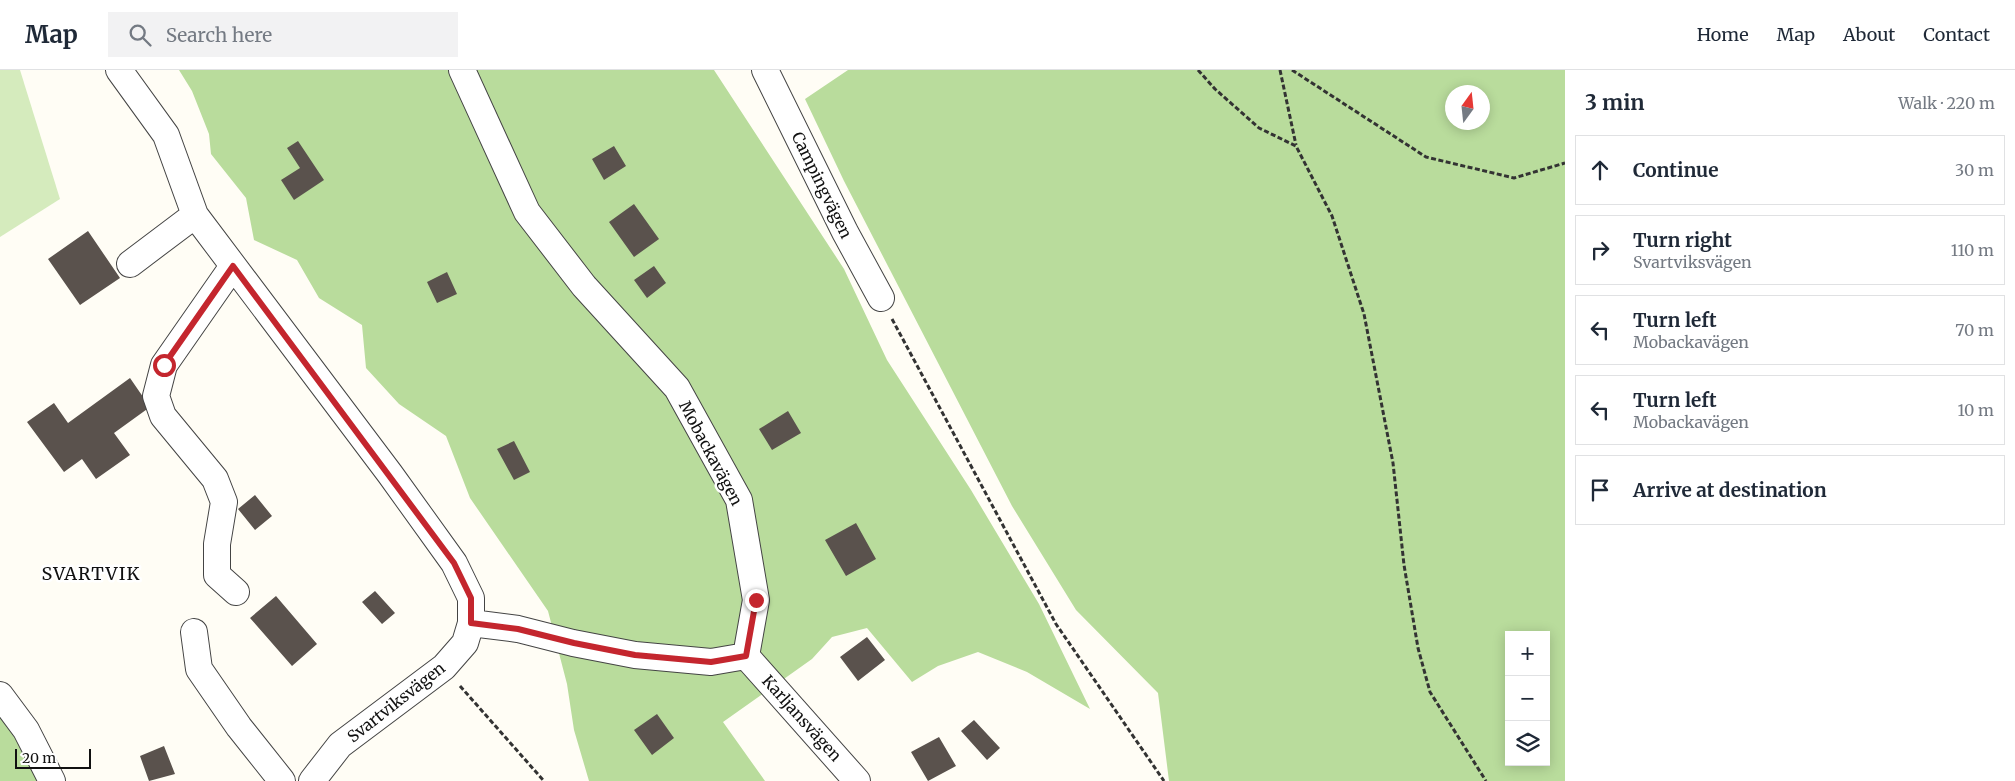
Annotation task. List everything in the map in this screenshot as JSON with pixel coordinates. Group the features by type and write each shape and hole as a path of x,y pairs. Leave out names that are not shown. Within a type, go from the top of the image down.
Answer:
{"street":[{"name":"Svartviksvägen","path":"119,70 166,135 196,215 454,563 471,598 471,623 465,643 444,667 340,745 312,781"},
{"name":"Mobackavägen","path":"462,70 527,212 584,286 676,388 739,500 756,600 746,656"},
{"name":"Campingvägen","path":"765,70 845,232 881,298"},
{"path":"130,264 196,215"},
{"path":"233,266 164,365 156,396 163,416 215,479 224,502 217,544 217,575 236,592"},
{"path":"471,623 518,629 574,643 635,655 711,662 746,656"},
{"path":"194,632 199,669 239,727 282,781"},
{"name":"Karljansvägen","path":"746,656 857,781"},
{"path":"0,695 26,730 52,781"}],"path":[{"path":"1198,70 1215,89 1259,128 1296,146"},
{"path":"1280,70 1296,146 1332,216 1364,314 1393,463 1404,565 1416,639 1430,692 1486,781"},
{"path":"1292,70 1426,157 1514,178 1565,163"},
{"path":"881,298 1056,624 1164,781"},
{"path":"444,667 544,781"}],"green space":[{"path":"0,70 20,70 60,199 0,237"},
{"path":"179,70 714,70 844,269 887,360 971,490 1039,604 1090,709 1027,672 978,652 938,666 912,682 867,628 832,637 812,659 723,722 765,781 589,781 574,730 567,684 548,611 470,498 446,436 399,404 366,368 362,325 319,298 297,260 254,240 246,198 211,154 209,134 192,91"},
{"path":"848,70 1565,70 1565,781 1169,781 1158,693 1076,610 1012,506 844,181 805,99"},
{"path":"0,695 52,781 0,781"}],"building":[{"path":"298,141 324,180 294,200 281,180 300,168 287,148"},
{"path":"614,146 626,166 604,180 592,159"},
{"path":"634,204 659,239 634,257 609,222"},
{"path":"88,231 120,278 80,305 48,259"},
{"path":"654,266 666,283 647,298 634,280"},
{"path":"447,272 457,294 437,303 427,282"},
{"path":"130,378 150,407 114,433 130,455 96,479 82,459 64,472 27,422 54,403 68,423"},
{"path":"788,411 801,433 772,450 759,429"},
{"path":"514,441 530,472 514,480 497,449"},
{"path":"255,495 272,516 255,530 238,509"},
{"path":"856,523 876,559 846,576 825,540"},
{"path":"375,591 395,613 382,624 362,602"},
{"path":"276,596 317,644 292,666 250,618"},
{"path":"867,637 885,660 858,681 840,657"},
{"path":"657,714 674,738 652,755 634,730"},
{"path":"974,720 1000,748 987,760 961,731"},
{"path":"939,737 956,766 928,781 911,752"},
{"path":"164,746 175,774 149,781 140,756"}],"district":[{"name":"SVARTVIK","path":"91,573"}],"route":[{"path":"164,365 233,266 390,474 454,563 471,598 471,623 518,629 574,643 635,655 711,662 746,656 756,600"}]}
